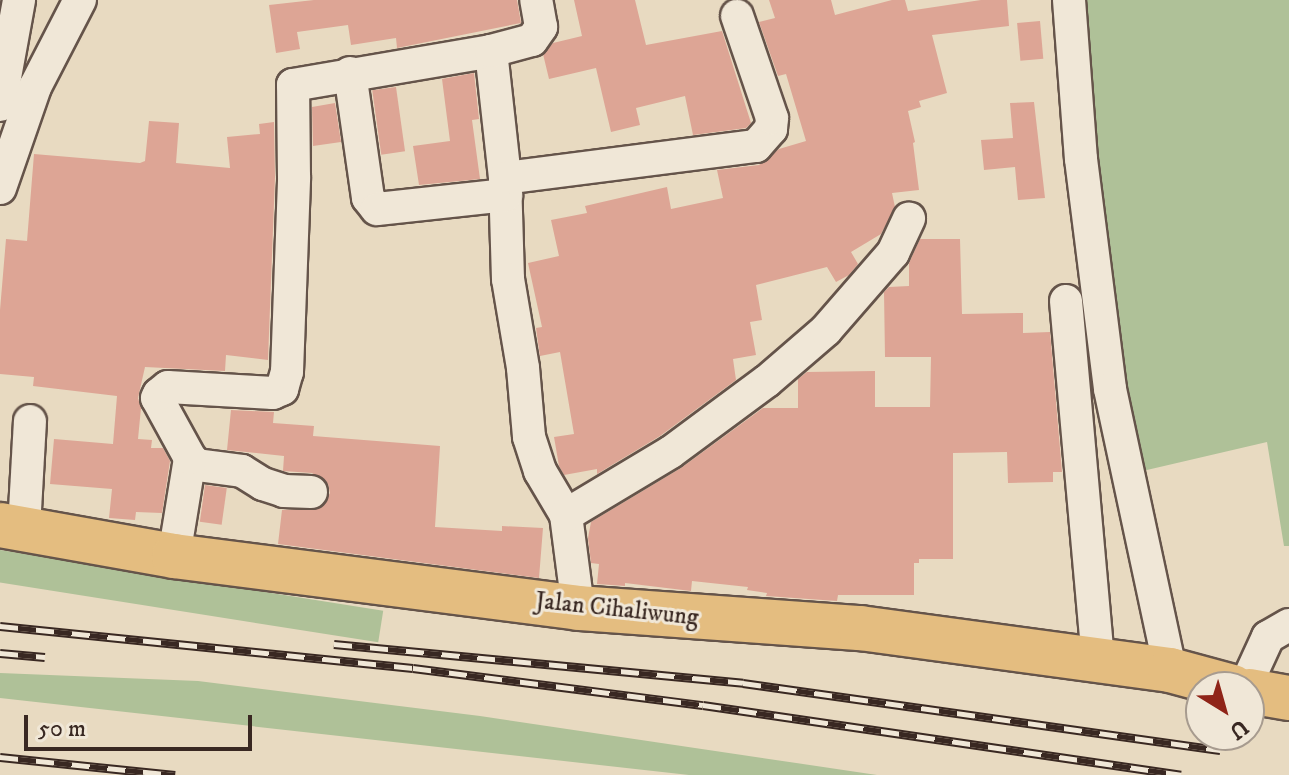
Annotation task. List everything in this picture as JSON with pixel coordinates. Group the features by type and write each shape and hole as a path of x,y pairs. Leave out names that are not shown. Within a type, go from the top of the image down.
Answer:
{"highway":[{"name":"Jalan Cihaliwung","path":"12,527 174,556 578,608 860,628 1185,674"},
{"path":"1265,693 1289,698"}],"street":[{"path":"0,105 19,0"},
{"path":"0,188 35,87 80,0"},
{"path":"311,492 284,491 263,484 242,471 197,465 190,458 157,398 164,389 264,393 282,389 287,372 294,177 293,85 491,51 535,37 541,27 536,0"},
{"path":"1069,0 1081,159 1110,389 1170,670"},
{"path":"350,73 368,198 377,209 756,146 773,123 737,16"},
{"path":"491,51 506,186 508,279 523,368 529,437 540,471 566,515 578,608"},
{"path":"566,515 671,452 791,361 861,294 893,253 909,219"},
{"path":"1066,301 1098,663"},
{"path":"12,527 30,421"},
{"path":"174,556 190,458"},
{"path":"1254,671 1268,637 1289,625"}],"green space":[{"path":"1080,0 1289,0 1289,546 1284,546 1267,442 1134,473"},
{"path":"0,550 383,611 378,642 0,582"},
{"path":"0,673 198,681 480,716 877,775 689,775 0,698"}],"building":[{"path":"314,0 517,0 521,23 397,48 396,38 351,45 348,25 297,32 300,49 276,53 269,5"},
{"path":"574,0 635,0 646,45 722,31 751,123 746,128 693,135 685,96 636,108 640,125 611,132 596,68 549,79 543,54 553,43 582,36"},
{"path":"769,0 831,0 835,15 892,0 905,0 908,11 981,0 1007,0 1009,26 932,35 947,93 919,101 921,107 908,111 915,142 919,190 892,193 895,207 881,234 851,252 858,264 849,275 836,282 827,267 756,285 762,320 750,322 756,355 733,359 736,380 660,436 597,474 597,469 564,475 559,466 554,437 574,434 560,352 540,356 536,328 542,327 528,263 559,256 551,220 587,213 585,206 667,187 671,209 723,198 717,170 759,165 779,149 806,141 786,74 778,76 759,22 775,18"},
{"path":"1040,21 1043,59 1020,61 1017,23"},
{"path":"474,73 479,119 472,120 480,179 419,185 413,146 450,141 442,79"},
{"path":"396,87 405,151 381,155 372,90"},
{"path":"1034,102 1045,198 1018,200 1015,167 984,170 981,140 1013,138 1010,103"},
{"path":"335,103 341,142 313,146 312,107"},
{"path":"149,121 179,123 176,163 230,168 227,137 260,134 259,124 274,122 275,177 268,360 226,355 225,371 145,367 138,398 141,408 138,439 152,440 151,448 163,448 170,461 162,513 136,512 135,520 109,518 112,489 50,484 54,439 113,444 117,396 33,386 34,377 0,374 0,310 6,239 27,241 34,154 140,163 145,161"},
{"path":"920,239 960,239 962,314 1023,313 1023,333 1050,332 1062,472 1053,472 1053,482 1008,483 1007,452 953,453 953,559 919,559 919,563 914,563 914,595 838,595 837,601 766,596 767,593 747,590 748,587 692,581 691,591 625,583 625,586 597,584 599,564 591,563 588,538 591,522 681,468 763,408 798,408 798,379 807,372 875,371 875,407 930,407 931,357 885,357 884,292 889,287 909,286 909,263"},
{"path":"231,410 274,412 273,423 314,426 313,436 440,446 435,527 502,531 502,526 543,528 539,578 278,544 282,510 321,508 330,493 328,484 312,473 283,471 284,456 227,450"},
{"path":"205,485 227,488 222,525 200,522"}],"railway":[{"path":"0,626 413,668 703,705 1181,775"},
{"path":"334,644 743,683 1185,745"},
{"path":"0,653 45,657"},
{"path":"0,757 175,775"}]}
